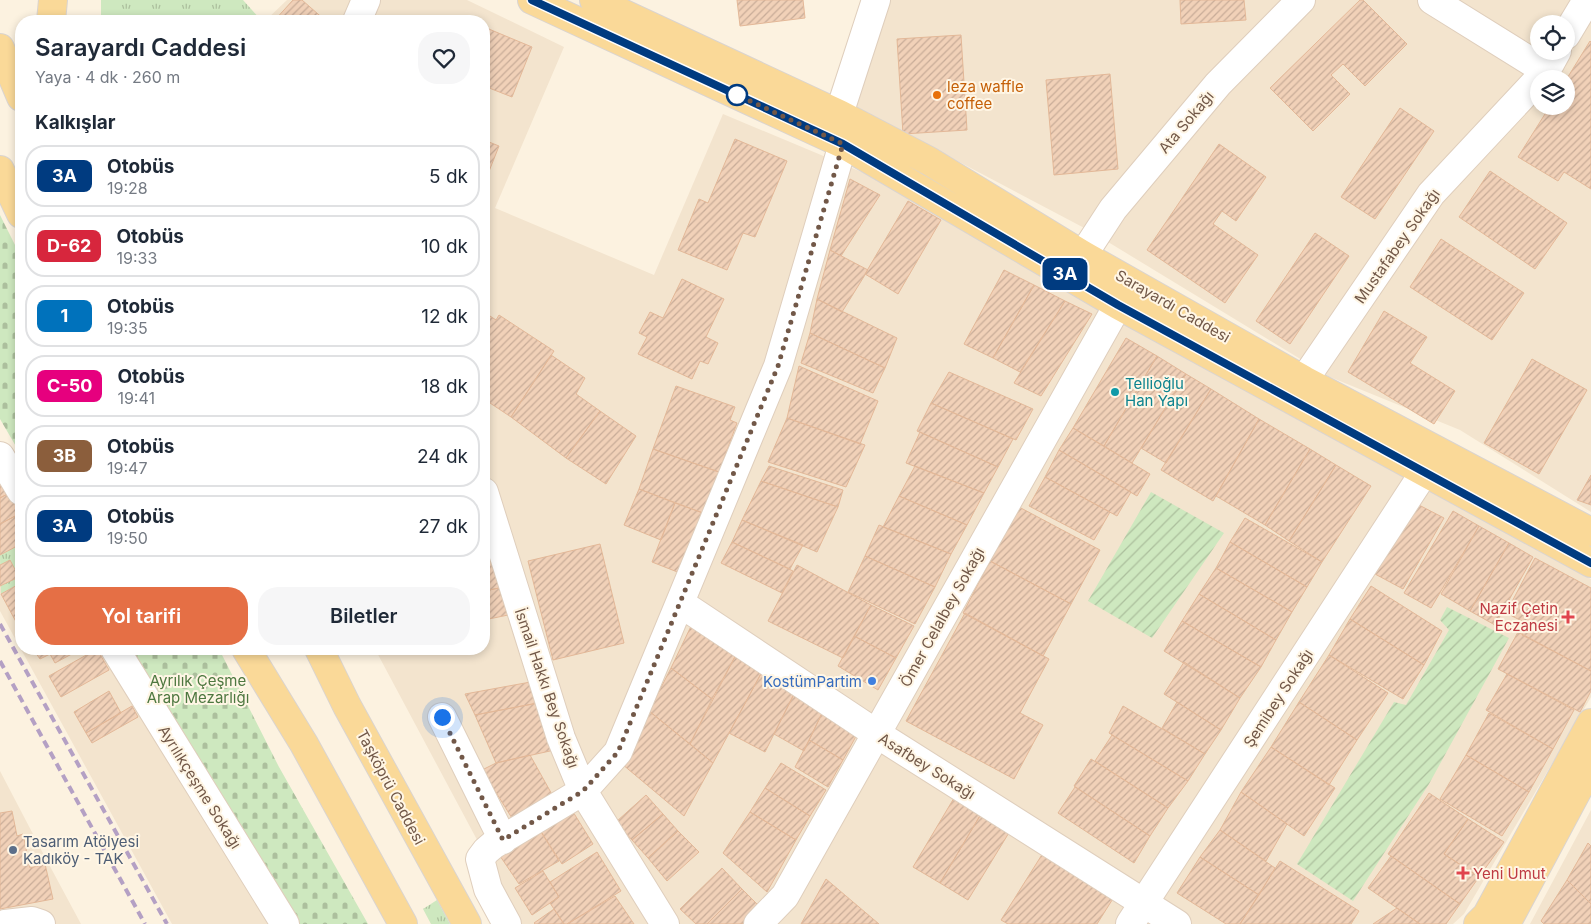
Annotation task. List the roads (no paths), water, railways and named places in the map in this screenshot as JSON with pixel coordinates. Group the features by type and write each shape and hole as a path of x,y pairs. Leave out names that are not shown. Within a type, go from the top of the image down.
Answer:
{"main road":[{"path":"52,15 53,0"},
{"name":"Sarayardı Caddesi","path":"532,0 843,144 1118,305 1591,563"},
{"name":"Sarayardı Caddesi","path":"594,0 839,114 929,161 1083,255 1304,380 1591,532"},
{"path":"0,48 15,83"},
{"path":"0,170 15,201"},
{"path":"250,655 304,744 403,924"},
{"path":"264,655 304,744"},
{"name":"Taşköprü Caddesi","path":"322,655 352,715 467,924"},
{"path":"1478,924 1487,915 1591,724"},
{"path":"1506,924 1591,765"}],"street":[{"path":"360,15 366,0"},
{"path":"839,114 876,0"},
{"name":"Ata Sokağı","path":"1083,255 1113,210 1218,84 1301,0"},
{"path":"1432,0 1551,61"},
{"path":"1575,19 1586,0"},
{"name":"Mustafabey Sokağı","path":"1304,380 1431,194 1551,61"},
{"path":"508,924 488,889 480,859 486,851 583,791 618,752 778,366 843,144"},
{"name":"Ömer Celalbey Sokağı","path":"758,924 785,896 1118,305"},
{"path":"0,456 15,481"},
{"name":"Şemibey Sokağı","path":"1137,914 1425,471"},
{"name":"İsmail Hakkı Bey Sokağı","path":"490,511 562,738 583,791 665,924"},
{"name":"Asafbey Sokağı","path":"680,603 877,734 1137,914 1177,924"},
{"name":"Ayrılıkçeşme Sokağı","path":"119,655 285,924"},
{"path":"442,717 503,840"},
{"path":"5,924 32,920 41,924"}],"railway":[{"path":"0,624 15,651"},
{"path":"17,655 167,924"},
{"path":"0,661 145,924"}],"place":[{"name":"leza waffle coffee","path":"937,95"},
{"name":"Tellioğlu Han Yapı","path":"1115,392"},
{"name":"Nazif Çetin Eczanesi","path":"1568,617"},
{"name":"KostümPartim","path":"872,681"},
{"name":"Tasarım Atölyesi Kadıköy - TAK","path":"13,850"},
{"name":"Yeni Umut","path":"1463,873"}],"park label":[{"name":"Ayrılık Çeşme Arap Mezarlığı","path":"198,688"}]}
